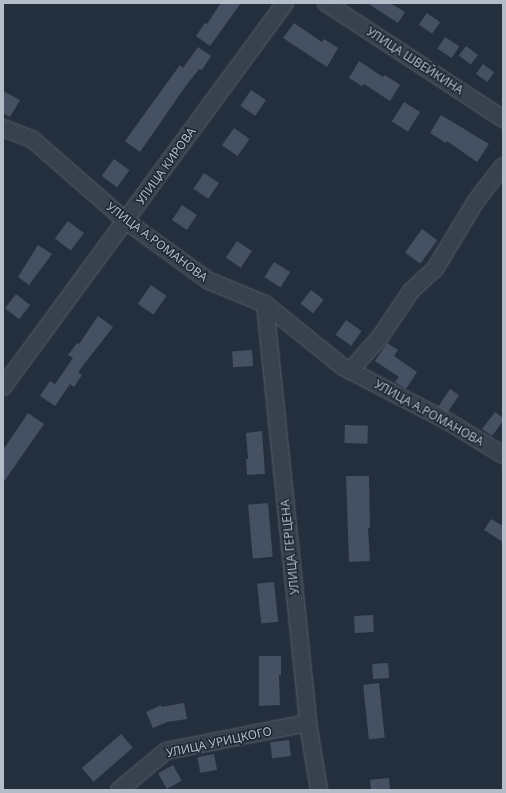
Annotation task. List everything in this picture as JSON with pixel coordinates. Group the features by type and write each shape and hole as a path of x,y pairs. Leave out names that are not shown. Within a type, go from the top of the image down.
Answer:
{"street":[{"name":"УЛИЦА КИРОВА","path":"3,387 285,3"},
{"name":"УЛИЦА ШВЕЙКИНА","path":"326,3 503,119"},
{"name":"УЛИЦА А.РОМАНОВА","path":"3,128 32,139 126,221 209,282 266,304 343,367 449,422 503,455"},
{"path":"350,371 380,337 410,291 435,269 476,201 503,166"},
{"name":"УЛИЦА ГЕРЦЕНА","path":"266,304 308,723 319,790"},
{"name":"УЛИЦА УРИЦКОГО","path":"119,790 166,751 308,723"}],"building":[{"path":"221,3 241,3 210,46 196,36 205,23 207,24"},
{"path":"367,3 390,3 405,12 398,23"},
{"path":"427,13 440,22 432,34 419,24"},
{"path":"294,23 322,42 324,39 338,48 327,67 283,38"},
{"path":"445,37 459,46 452,58 437,49"},
{"path":"466,46 478,55 471,65 459,56"},
{"path":"198,47 211,56 202,70 199,69 185,87 140,152 125,141 180,65 183,68"},
{"path":"359,61 383,77 385,75 400,85 390,101 364,84 362,86 349,78"},
{"path":"483,64 494,72 487,82 476,74"},
{"path":"251,90 266,100 255,116 240,106"},
{"path":"3,91 20,100 10,117 3,113"},
{"path":"404,102 420,112 408,132 392,122"},
{"path":"441,115 489,144 477,162 447,141 446,143 430,133"},
{"path":"234,128 250,139 238,156 222,145"},
{"path":"114,159 129,170 117,187 102,176"},
{"path":"204,173 219,183 208,199 193,189"},
{"path":"182,205 197,215 187,230 172,220"},
{"path":"68,221 84,233 71,251 55,239"},
{"path":"422,229 437,240 420,264 405,252"},
{"path":"237,241 252,251 241,268 226,258"},
{"path":"38,245 52,254 29,285 18,277"},
{"path":"274,262 290,272 281,287 264,277"},
{"path":"151,285 167,296 153,315 138,304"},
{"path":"311,290 324,300 313,313 301,303"},
{"path":"16,294 30,305 19,319 5,308"},
{"path":"98,316 113,327 78,372 82,375 74,387 70,384 55,406 40,396 50,381 55,384 73,358 68,355 77,343 79,344"},
{"path":"346,320 362,331 351,346 336,335"},
{"path":"387,343 398,350 394,356 417,372 406,389 395,382 399,377 375,361"},
{"path":"252,350 253,366 233,367 232,351"},
{"path":"450,389 459,395 447,413 438,406"},
{"path":"495,412 503,418 503,421 492,436 482,429"},
{"path":"28,413 44,424 3,483 3,450"},
{"path":"345,425 368,426 367,444 344,443"},
{"path":"262,431 265,474 247,475 246,459 248,459 246,433"},
{"path":"346,476 369,476 370,528 368,528 370,561 349,562"},
{"path":"268,503 273,557 253,559 248,505"},
{"path":"491,519 503,526 503,542 484,530"},
{"path":"274,582 278,622 261,624 257,584"},
{"path":"373,615 374,632 355,633 354,616"},
{"path":"259,656 281,656 281,675 279,675 280,705 259,706"},
{"path":"388,663 389,678 373,679 372,664"},
{"path":"379,683 385,738 369,739 363,685"},
{"path":"184,703 187,719 167,722 153,728 146,712 161,705 161,707"},
{"path":"121,734 133,748 94,782 82,768"},
{"path":"289,740 291,756 272,758 270,742"},
{"path":"214,754 217,770 200,773 197,757"},
{"path":"173,765 182,781 167,789 158,773"},
{"path":"389,778 390,790 371,790 370,780"}]}
